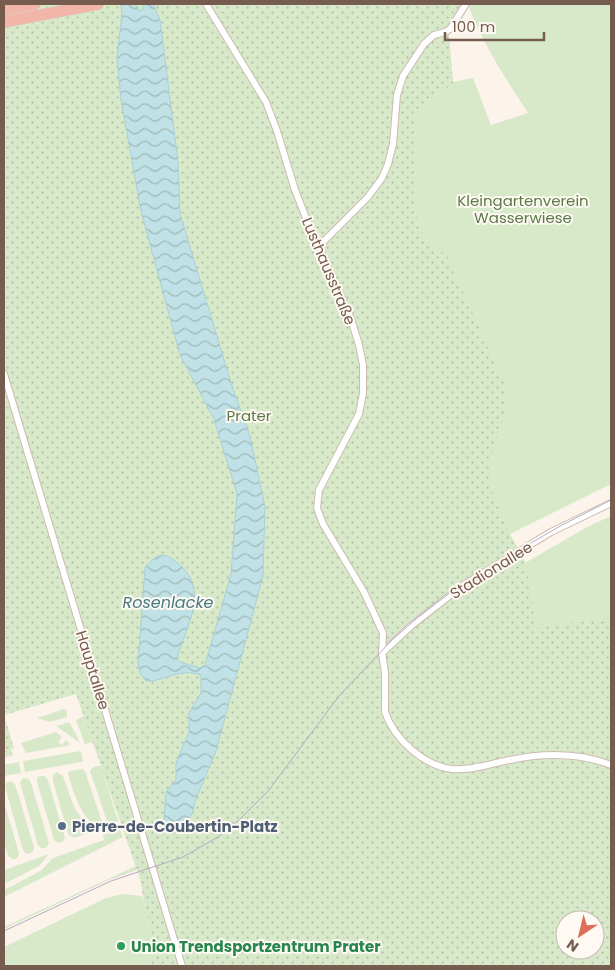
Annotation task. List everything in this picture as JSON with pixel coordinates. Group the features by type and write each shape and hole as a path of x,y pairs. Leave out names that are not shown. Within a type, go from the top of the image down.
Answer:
{"highway":[{"path":"4,10 35,4"},
{"path":"4,22 98,4"}],"street":[{"name":"Lusthausstraße","path":"206,4 266,102 277,130 295,190 351,319 363,365 363,384 359,414 319,490 317,508 323,524 364,592 383,633 382,653 385,673 385,712 392,726 409,747 420,756 434,764 451,769 476,767 532,756 578,756 611,765"},
{"path":"319,246 368,196 382,178 393,144 397,95 403,76 424,44 434,35 450,29 466,4"},
{"name":"Hauptallee","path":"4,374 182,966"},
{"name":"Stadionallee","path":"382,653 426,613 462,586 551,532 611,503"}],"green space":[{"name":"Prater","path":"4,4 461,4 448,25 453,83 414,115 417,217 425,244 446,254 508,392 502,423 489,462 490,487 510,534 526,563 536,628 611,618 611,966 150,966 153,944 152,934 141,882 76,694 4,715"},
{"name":"Kleingartenverein Wasserwiese","path":"461,4 448,25 453,82 473,78 491,125 528,113 488,47 468,5 611,4 611,484 510,534 502,544 354,136"},
{"path":"611,516 611,633 536,628 513,570 587,527"},
{"path":"64,709 67,711 67,717 50,722 37,718"},
{"path":"4,715 14,748 11,749 13,756 4,757"},
{"path":"84,716 93,742 85,744 76,720"},
{"path":"69,722 76,734 80,743 56,726"},
{"path":"56,732 62,737 58,742 62,745 66,740 70,745 26,753 21,743"},
{"path":"81,751 83,761 81,762 25,772 23,761"},
{"path":"19,762 21,773 4,776 4,765"},
{"path":"97,766 101,766 118,821 110,824 107,821 90,771"},
{"path":"82,769 85,771 103,825 100,827 94,825 84,813 72,787 68,773"},
{"path":"56,772 63,776 74,807 89,829 87,833 75,838 68,834 53,781 53,775"},
{"path":"45,776 48,780 65,838 63,842 58,843 54,840 37,782 37,777"},
{"path":"25,778 29,779 31,783 49,843 46,848 41,848 38,845 20,783"},
{"path":"10,781 15,784 34,847 30,854 25,853 23,850 5,787 6,783"},
{"path":"4,802 19,853 18,857 14,860 8,856 4,843"},
{"path":"120,830 123,837 4,897 4,890 42,870 53,858 104,840 103,835"},
{"path":"49,854 39,866 4,884 4,870"},
{"path":"136,866 137,870 109,880 4,929 4,927"},
{"path":"122,894 142,896 152,939 153,948 150,966 4,966 4,947 106,898"}],"water":[{"name":"Rosenlacke","path":"121,4 135,4 139,11 143,9 143,4 153,4 160,20 178,162 180,214 232,386 250,436 265,507 263,576 216,751 195,801 193,812 182,830 175,833 169,831 164,825 166,792 176,780 176,763 189,732 189,713 201,693 201,675 186,673 146,681 140,673 138,663 145,567 157,557 164,555 171,558 184,569 191,580 194,592 194,605 177,658 180,662 200,668 205,665 231,574 237,494 214,419 180,355 141,211 121,100 117,59 122,12"}],"tram line":[{"path":"4,931 111,881 183,857 218,837 240,819 269,790 339,696 392,640 416,619 451,592 512,554 562,525 611,500"}],"place":[{"name":"Pierre-de-Coubertin-Platz","path":"62,826"},
{"name":"Union Trendsportzentrum Prater","path":"121,946"}]}
